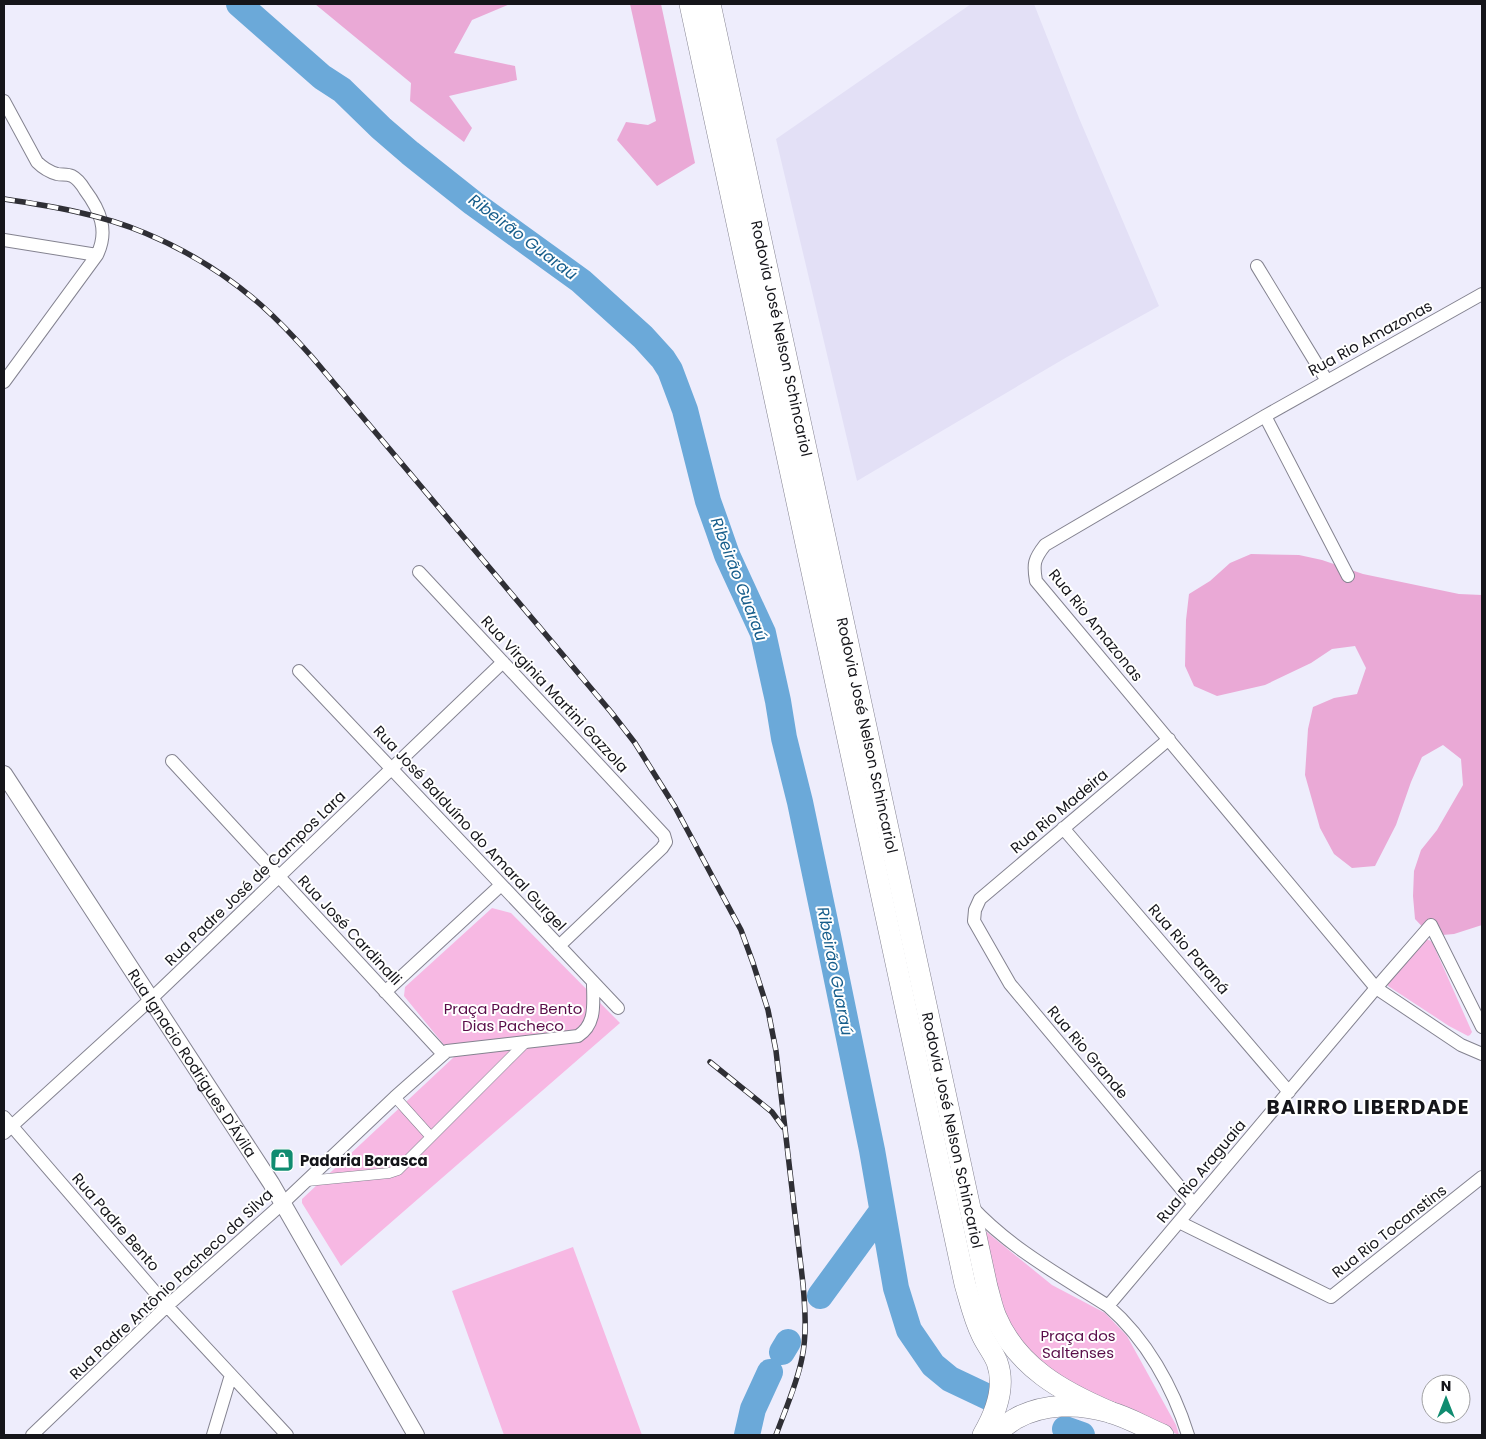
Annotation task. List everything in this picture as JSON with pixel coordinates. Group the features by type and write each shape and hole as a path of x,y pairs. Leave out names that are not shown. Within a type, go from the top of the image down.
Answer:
{"main road":[{"name":"Rodovia José Nelson Schincariol","path":"690,4 964,1284 982,1336 997,1363 1000,1373 999,1399 983,1435"},
{"name":"Rodovia José Nelson Schincariol","path":"710,4 987,1287 996,1317 1010,1342 1027,1363 1065,1391 1110,1412"},
{"path":"992,1435 1014,1420 1045,1408 1080,1406 1110,1412 1163,1435"}],"street":[{"path":"4,101 37,162 55,174 70,175 76,178 97,207 102,219 103,232 97,255 4,382"},
{"path":"4,240 97,255"},
{"path":"1257,266 1327,381"},
{"name":"Rua Rio Amazonas","path":"1482,294 1265,416 1045,545 1036,557 1034,570 1036,581 1376,988 1461,1045 1482,1054"},
{"path":"1265,416 1348,576"},
{"name":"Rua Virginia Martini Gazzola","path":"419,572 662,832 666,840 662,848 559,946"},
{"name":"Rua Padre José de Campos Lara","path":"6,1126 151,999 503,662"},
{"name":"Rua José Balduíno do Amaral Gurgel","path":"299,671 618,1008"},
{"name":"Rua Rio Madeira","path":"974,910 980,899 1169,739"},
{"name":"Rua José Cardinalli","path":"172,761 443,1054"},
{"name":"Rua Ignacio Rodrigues D'Ávila","path":"4,774 283,1203 416,1435"},
{"name":"Rua Rio Paraná","path":"1063,828 1289,1092"},
{"path":"385,992 501,885"},
{"name":"Rua Rio Grande","path":"974,910 974,921 1010,984 1194,1204"},
{"name":"Rua Rio Araguaia","path":"1108,1306 1431,925 1482,1027"},
{"path":"443,1054 447,1051 578,1036 592,1022 594,983"},
{"path":"307,1181 398,1170 527,1042"},
{"name":"Rua Padre Antônio Pacheco da Silva","path":"32,1435 166,1306 283,1203 443,1054"},
{"path":"395,1097 431,1136"},
{"name":"Rua Padre Bento","path":"6,1126 166,1306 287,1435"},
{"name":"Rua Rio Tocanstins","path":"1179,1222 1331,1297 1482,1177"},
{"path":"969,1203 989,1225 1011,1242 1108,1306 1131,1329 1168,1385 1188,1435"},
{"path":"214,1435 231,1375"}],"shaded area":[{"path":"315,4 510,4 472,20 454,53 515,66 517,80 449,96 472,128 464,142 410,101 411,83"},
{"path":"630,4 661,4 695,163 657,186 617,140 626,122 648,125 656,121"},
{"path":"971,4 1034,4 1079,118 1159,306 1067,357 857,481 776,139"},
{"path":"1251,554 1299,555 1322,560 1363,574 1459,594 1482,595 1482,925 1454,934 1431,936 1415,919 1413,896 1414,871 1421,850 1437,830 1463,785 1461,759 1443,745 1422,757 1396,825 1375,866 1352,868 1334,854 1320,828 1305,775 1308,729 1313,707 1334,698 1357,694 1366,668 1355,646 1332,649 1311,663 1265,685 1217,696 1194,686 1185,666 1186,620 1189,594 1210,581 1230,563"}],"green space":[{"name":"Praça Padre Bento Dias Pacheco","path":"492,908 511,913 620,1023 341,1266 302,1203 302,1199 454,1057 404,996 405,987"},
{"path":"1426,939 1433,944 1472,1032 1468,1036 1449,1026 1388,986 1388,983"},
{"name":"Praça dos Saltenses","path":"983,1229 1052,1285 1105,1313 1127,1336 1176,1425 1179,1435 1074,1388 1058,1378 1016,1336 1003,1313"},
{"path":"573,1247 642,1435 504,1435 452,1291"}],"waterway":[{"name":"Ribeirão Guaraú","path":"239,4 322,77 342,90 410,153 473,203 581,281 643,337 663,359 670,370 685,410 708,501 727,555 763,633 872,1150 896,1288 909,1330 933,1365 950,1379 988,1397"},
{"path":"820,1296 882,1211"},
{"path":"782,1352 788,1342"},
{"path":"747,1435 753,1409 770,1372"},
{"name":"Ribeirão Guaraú","path":"1065,1429 1082,1435"}],"railway":[{"path":"4,199 93,216 145,233 176,247 206,264 261,305 312,357 611,712 635,743 675,807 741,930 768,1010 776,1051 803,1284 805,1321 805,1340 800,1368 776,1435"},
{"path":"710,1062 772,1112 783,1127"}],"place":[{"name":"Padaria Borasca","path":"282,1160"}],"district":[{"name":"BAIRRO LIBERDADE","path":"1368,1107"}]}
